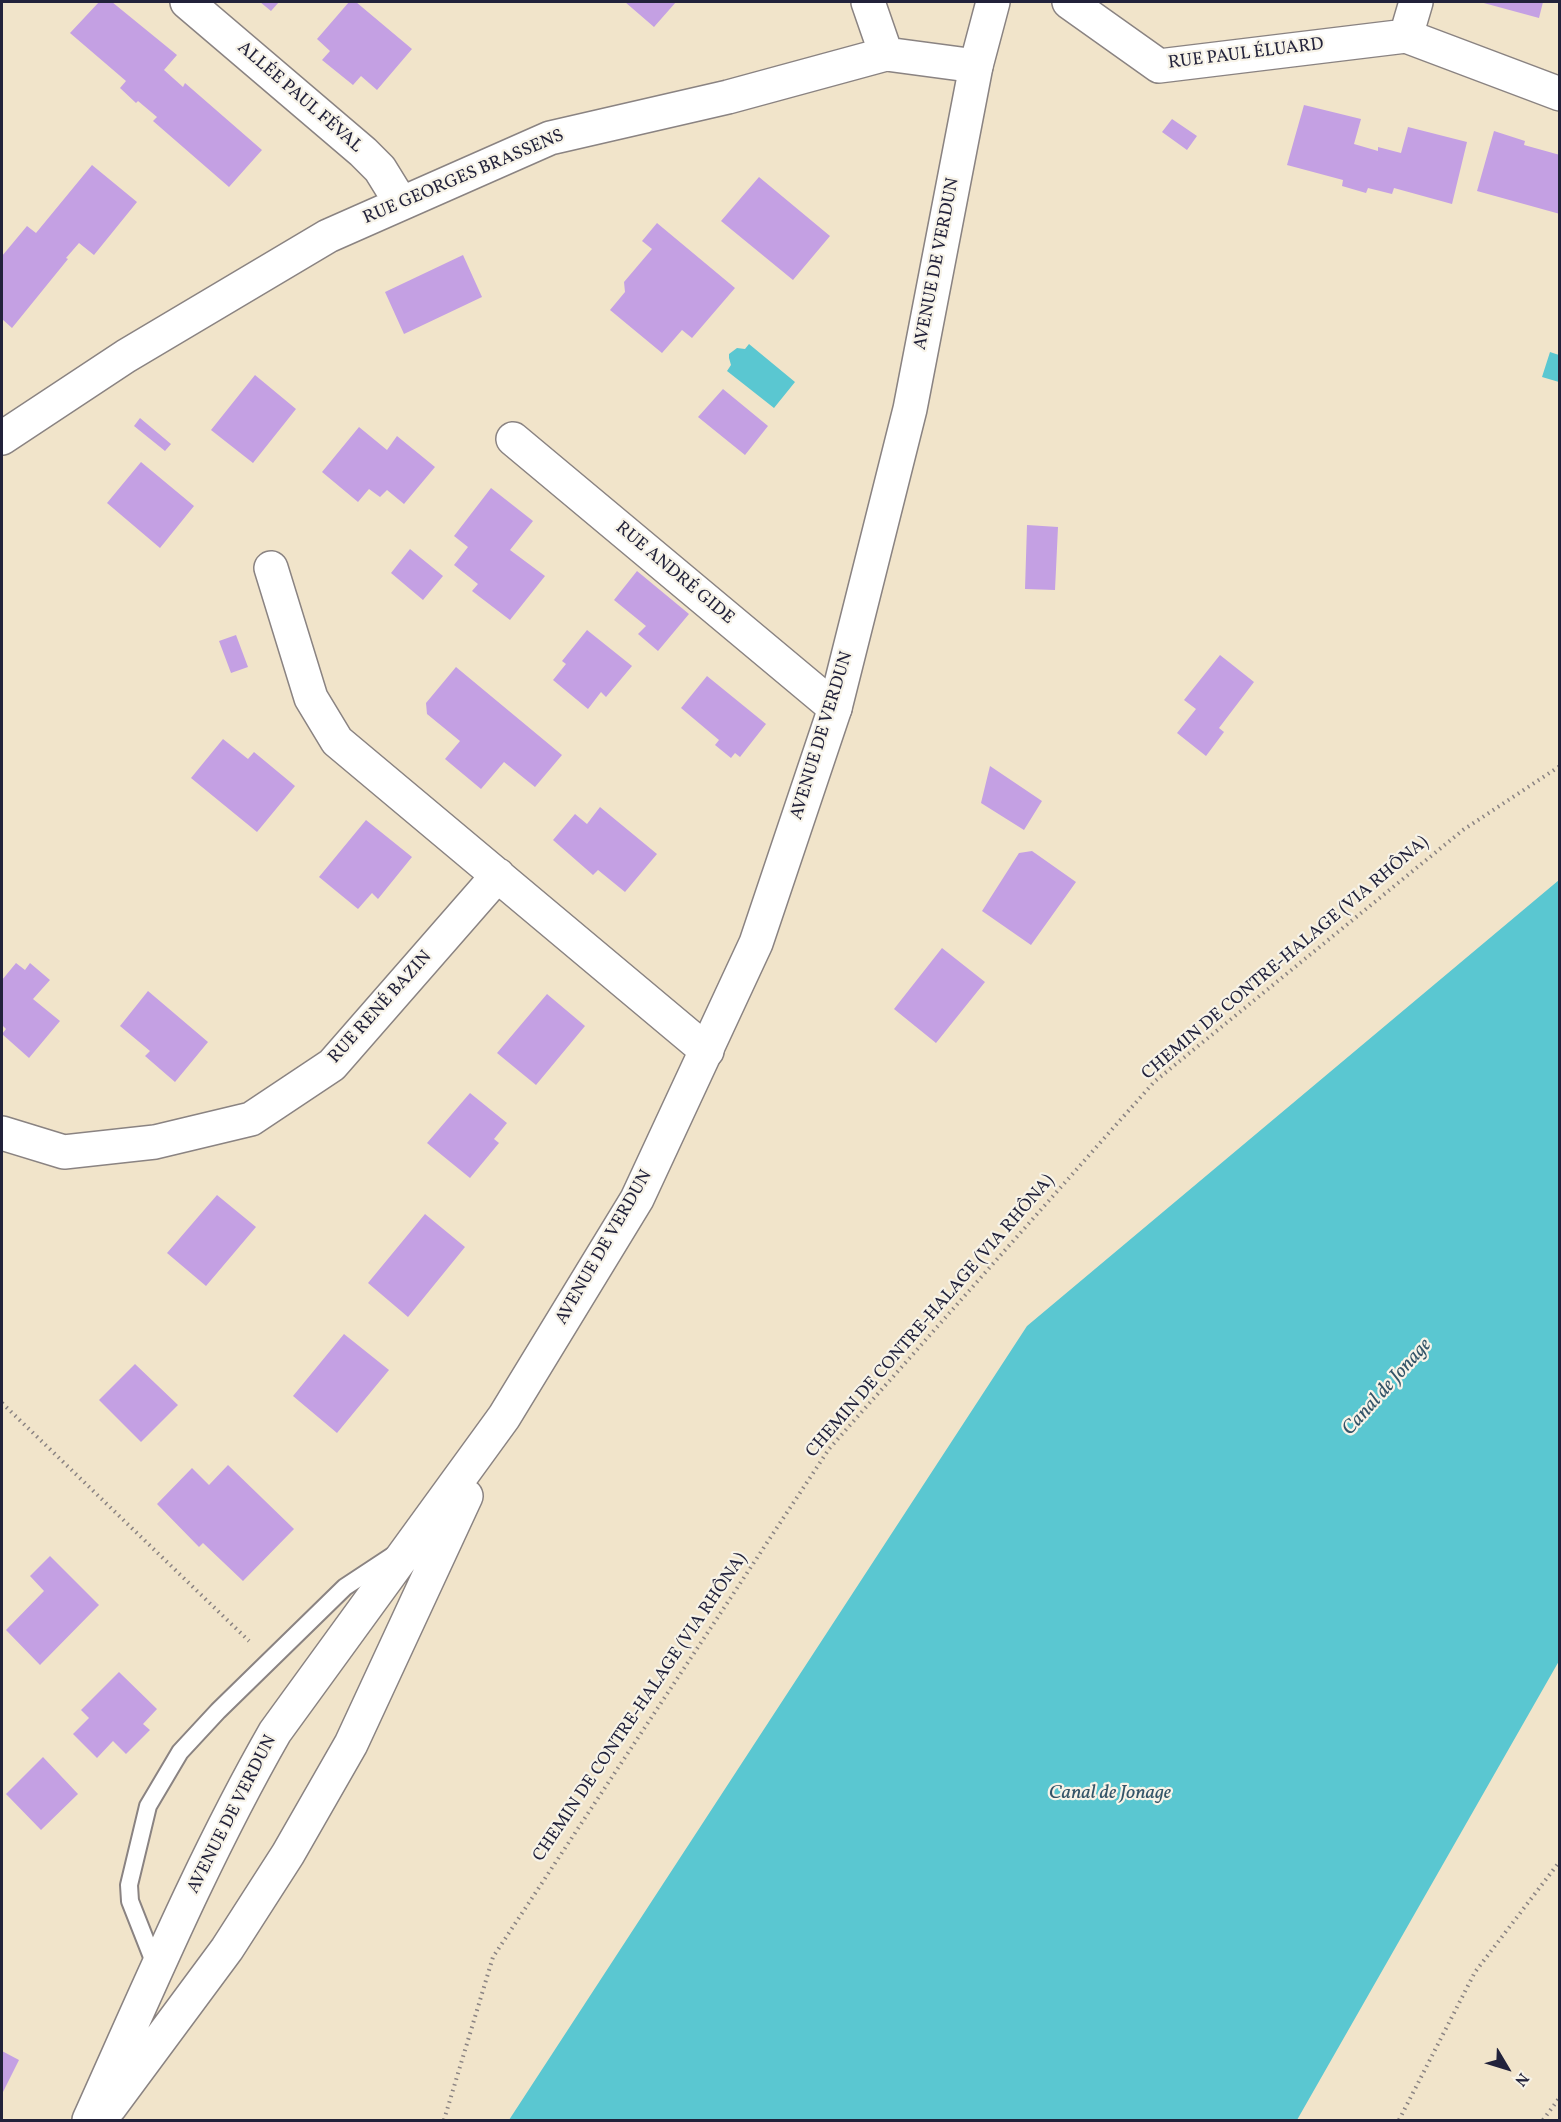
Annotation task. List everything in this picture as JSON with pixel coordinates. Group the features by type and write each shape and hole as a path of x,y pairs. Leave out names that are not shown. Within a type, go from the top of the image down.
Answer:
{"street":[{"name":"ALLÉE PAUL FÉVAL","path":"187,2 363,152 380,169 401,203"},
{"path":"868,2 886,54"},
{"name":"AVENUE DE VERDUN","path":"89,2121 209,1856 275,1731 504,1417 637,1199 756,943 835,708 910,409 976,66 993,2"},
{"name":"RUE PAUL ÉLUARD","path":"1069,2 1159,66 1406,36 1560,94"},
{"path":"1406,36 1416,2"},
{"name":"RUE GEORGES BRASSENS","path":"2,438 126,356 328,236 550,138 728,97 886,54 976,66"},
{"name":"RUE ANDRÉ GIDE","path":"513,440 835,708"},
{"path":"270,568 311,698 337,741 707,1051"},
{"name":"RUE RENÉ BAZIN","path":"2,1133 64,1152 155,1142 251,1119 332,1065 498,875"},
{"name":"AVENUE DE VERDUN","path":"99,2121 227,1949 293,1844 351,1744 407,1619 504,1417"}],"lane":[{"path":"157,1970 130,1901 129,1885 148,1806 180,1752 218,1711 345,1587 415,1541"}],"path":[{"name":"CHEMIN DE CONTRE-HALAGE (VIA RHÔNA)","path":"444,2121 493,1957 829,1449 1154,1082 1463,830 1560,766"},
{"path":"2,1403 270,1661"},
{"path":"1399,2121 1475,1972 1560,1861"},
{"path":"1543,2121 1560,2097"}],"water":[{"path":"749,344 795,382 774,408 727,371 731,365 729,354 737,348 745,349"},
{"path":"1550,352 1559,355 1559,382 1542,377"},
{"name":"Canal de Jonage","path":"1559,880 1559,1661 1297,2120 509,2120 1027,1326"}],"building":[{"path":"99,2 112,2 177,55 164,70 183,87 185,83 262,150 229,187 153,121 157,117 138,101 136,103 120,88 126,81 70,33"},
{"path":"260,2 279,2 271,11"},
{"path":"349,2 356,2 412,49 377,90 361,76 353,85 322,60 330,51 317,39"},
{"path":"625,2 676,2 654,27"},
{"path":"1480,2 1543,2 1539,18"},
{"path":"1304,105 1361,119 1354,144 1378,151 1378,147 1401,153 1408,127 1467,142 1452,204 1394,188 1392,194 1368,188 1366,193 1342,186 1343,180 1287,165"},
{"path":"1172,119 1197,136 1187,150 1162,132"},
{"path":"1494,131 1525,141 1524,145 1560,155 1560,214 1477,191"},
{"path":"92,165 137,202 94,255 79,243 12,328 2,319 2,256 27,226 36,233"},
{"path":"759,177 830,236 793,280 721,221"},
{"path":"657,223 735,288 692,338 682,330 662,353 610,310 625,292 624,282 652,249 642,241"},
{"path":"463,255 482,297 404,334 385,292"},
{"path":"255,375 296,409 253,463 211,430"},
{"path":"723,389 768,426 745,455 698,417"},
{"path":"140,418 171,444 165,451 134,426"},
{"path":"359,427 387,450 397,436 435,467 404,504 387,490 380,497 369,489 358,502 322,472"},
{"path":"141,462 194,506 160,548 107,503"},
{"path":"491,488 533,521 510,550 545,576 510,620 472,591 478,584 454,565 468,547 454,536"},
{"path":"1027,525 1058,527 1055,590 1025,589"},
{"path":"410,549 443,576 423,600 391,573"},
{"path":"637,571 689,614 658,651 638,634 646,626 614,600"},
{"path":"587,630 632,666 606,697 601,692 588,709 553,680 566,664 562,661"},
{"path":"236,635 248,667 231,673 219,641"},
{"path":"1220,655 1254,682 1219,728 1224,732 1206,756 1177,733 1196,709 1184,700"},
{"path":"456,667 562,755 535,787 504,762 481,789 445,759 460,741 427,714 426,703"},
{"path":"707,676 766,724 740,757 735,753 731,758 715,745 719,740 681,708"},
{"path":"223,739 248,759 254,752 295,786 257,832 191,778"},
{"path":"990,766 1042,801 1024,830 981,803"},
{"path":"600,807 657,854 625,892 598,870 593,875 553,840 575,814 587,824"},
{"path":"366,820 412,857 378,899 372,893 358,909 319,877"},
{"path":"1032,851 1076,882 1031,945 982,911 1019,853"},
{"path":"942,948 985,982 936,1043 894,1009"},
{"path":"16,963 25,970 30,963 50,980 33,999 60,1021 29,1058 2,1034 6,1029 2,1025 2,980"},
{"path":"148,991 208,1042 175,1082 145,1056 150,1051 120,1026"},
{"path":"547,994 585,1026 536,1085 497,1053"},
{"path":"470,1093 507,1123 494,1139 499,1143 470,1178 427,1143"},
{"path":"217,1195 256,1227 206,1286 167,1253"},
{"path":"425,1214 465,1247 408,1317 368,1283"},
{"path":"344,1334 389,1370 337,1433 293,1396"},
{"path":"135,1364 178,1405 141,1442 99,1400"},
{"path":"228,1465 294,1529 243,1581 203,1543 199,1547 157,1504 192,1468 209,1485"},
{"path":"50,1556 99,1605 40,1665 6,1630 44,1591 30,1576"},
{"path":"119,1672 157,1709 143,1724 150,1730 126,1754 113,1741 97,1758 73,1734 89,1718 81,1710"},
{"path":"43,1757 78,1794 41,1830 6,1794"},
{"path":"2,2051 19,2060 2,2094"}]}
